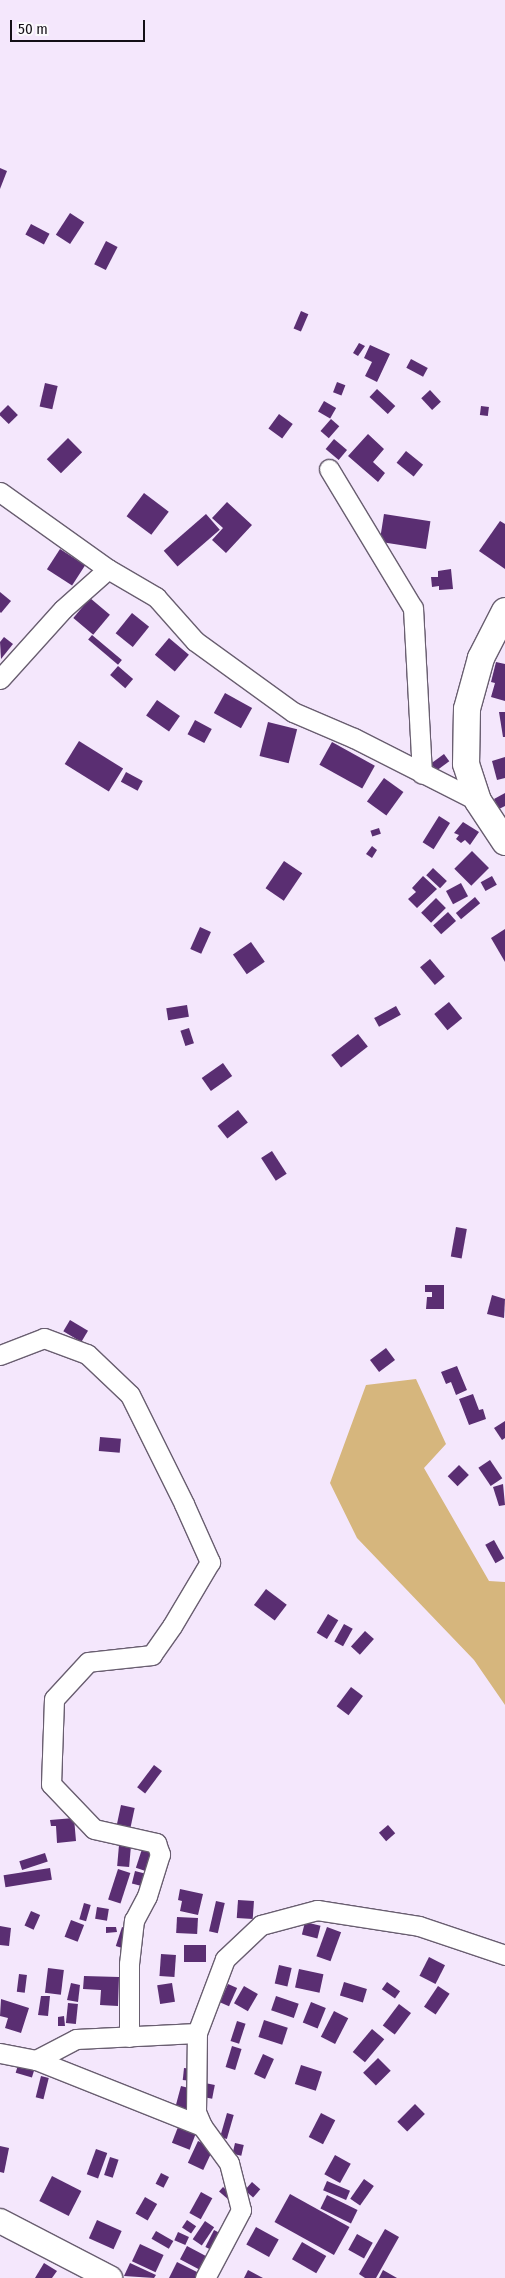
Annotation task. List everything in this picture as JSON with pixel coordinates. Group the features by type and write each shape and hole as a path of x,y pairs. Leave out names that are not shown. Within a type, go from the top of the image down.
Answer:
{"main road":[{"path":"505,611 481,658 467,710 466,764 478,801 505,842"}],"street":[{"path":"329,469 413,608 422,774"},
{"path":"0,492 108,569 156,597 195,641 294,712 354,738 478,801"},
{"path":"0,679 64,609 108,569"},
{"path":"0,1355 44,1338 87,1354 130,1395 210,1562 152,1655 88,1662 54,1699 51,1784 94,1829 156,1843 160,1854 147,1896 134,1920 129,1964 129,2037"},
{"path":"205,2278 241,2210 229,2163 202,2126 196,2112 197,2034 225,1959 261,1925 317,1910 419,1926 505,1955"},
{"path":"36,2060 76,2039 197,2034"},
{"path":"0,2053 36,2060 202,2126"},
{"path":"0,2221 110,2278"}],"shaded area":[{"path":"416,1379 446,1444 424,1468 489,1581 505,1582 505,1705 474,1660 357,1538 330,1483 366,1385"}],"building":[{"path":"0,168 7,171 0,189"},
{"path":"70,213 84,222 70,244 56,235"},
{"path":"31,224 50,234 44,244 25,235"},
{"path":"106,241 118,247 106,270 94,264"},
{"path":"301,311 308,314 301,332 294,328"},
{"path":"359,343 365,346 358,356 353,353"},
{"path":"370,345 390,354 377,382 365,376 372,362 364,358"},
{"path":"411,359 428,368 423,377 406,368"},
{"path":"337,382 345,385 341,395 333,392"},
{"path":"45,383 58,386 52,409 40,406"},
{"path":"377,389 395,406 388,414 369,397"},
{"path":"430,390 441,402 432,410 421,398"},
{"path":"324,401 336,408 330,418 318,411"},
{"path":"8,405 18,415 9,424 0,415"},
{"path":"481,406 489,407 488,416 480,415"},
{"path":"279,414 293,424 282,439 268,429"},
{"path":"331,419 339,426 329,438 321,431"},
{"path":"368,434 384,449 373,462 385,473 378,482 348,456"},
{"path":"68,438 82,452 61,473 47,459"},
{"path":"334,439 347,450 339,460 326,449"},
{"path":"406,451 423,465 414,477 397,463"},
{"path":"144,493 169,512 151,535 127,516"},
{"path":"227,502 252,525 226,553 212,540 223,528 212,518"},
{"path":"206,514 220,530 178,567 164,551"},
{"path":"384,514 430,521 426,549 380,542"},
{"path":"500,521 505,524 505,569 479,551"},
{"path":"60,549 85,565 72,585 47,569"},
{"path":"451,569 453,589 439,590 439,586 432,587 431,577 438,577 438,571"},
{"path":"0,592 11,601 1,613 0,612"},
{"path":"90,598 110,615 93,635 73,618"},
{"path":"132,613 149,627 133,647 116,633"},
{"path":"92,635 122,660 118,665 88,640"},
{"path":"4,637 13,644 1,659 0,642"},
{"path":"169,638 189,655 175,672 155,655"},
{"path":"496,662 505,664 505,701 491,697 495,683 491,682"},
{"path":"118,666 133,679 125,688 110,675"},
{"path":"225,693 252,708 241,728 214,713"},
{"path":"157,700 180,716 169,732 146,716"},
{"path":"499,712 505,712 505,737 503,737"},
{"path":"195,720 212,729 204,743 187,734"},
{"path":"268,722 297,729 289,763 260,756"},
{"path":"79,741 123,769 109,791 65,764"},
{"path":"332,742 375,766 362,788 319,765"},
{"path":"444,754 449,761 436,771 431,763"},
{"path":"505,757 505,778 497,780 492,761"},
{"path":"126,772 143,781 138,791 121,782"},
{"path":"384,778 403,792 386,816 367,801"},
{"path":"505,793 505,806 499,809 494,799"},
{"path":"439,816 450,823 434,849 423,842"},
{"path":"463,822 479,832 470,845 465,840 461,843 456,839 459,835 454,833"},
{"path":"379,828 381,834 372,836 370,831"},
{"path":"372,846 377,850 372,858 366,854"},
{"path":"472,851 489,868 471,886 454,869"},
{"path":"284,861 302,873 284,901 266,888"},
{"path":"433,868 447,881 440,888 426,875"},
{"path":"423,876 437,889 417,908 408,899 416,892 412,888"},
{"path":"492,876 497,885 485,891 481,882"},
{"path":"461,883 468,896 453,904 446,891"},
{"path":"475,897 480,903 461,919 456,913"},
{"path":"436,898 446,908 431,923 421,913"},
{"path":"448,912 456,921 441,934 433,925"},
{"path":"200,927 211,932 201,954 190,949"},
{"path":"505,929 505,962 491,938"},
{"path":"251,942 265,962 247,974 233,955"},
{"path":"430,959 445,977 435,985 420,967"},
{"path":"449,1002 462,1018 447,1030 434,1014"},
{"path":"187,1005 189,1017 168,1020 166,1008"},
{"path":"396,1006 401,1015 379,1027 374,1018"},
{"path":"189,1028 194,1043 185,1046 180,1031"},
{"path":"358,1034 368,1047 341,1068 331,1055"},
{"path":"223,1063 232,1076 211,1091 202,1078"},
{"path":"238,1110 248,1123 227,1139 218,1126"},
{"path":"272,1151 287,1174 276,1181 261,1158"},
{"path":"456,1227 467,1229 462,1258 451,1257"},
{"path":"425,1285 444,1285 444,1309 426,1309 427,1297 432,1297 432,1292 425,1292"},
{"path":"492,1295 505,1299 504,1318 487,1314"},
{"path":"70,1320 88,1331 81,1342 63,1331"},
{"path":"386,1348 395,1360 379,1372 370,1360"},
{"path":"457,1366 467,1390 456,1395 451,1382 446,1384 441,1372"},
{"path":"473,1394 479,1410 483,1409 486,1419 469,1425 459,1399"},
{"path":"505,1421 505,1438 502,1440 494,1428"},
{"path":"100,1437 121,1439 120,1453 99,1451"},
{"path":"490,1460 502,1478 491,1486 478,1468"},
{"path":"459,1465 469,1475 458,1486 448,1476"},
{"path":"503,1484 505,1505 499,1506 493,1487"},
{"path":"494,1540 504,1558 495,1563 485,1545"},
{"path":"266,1589 287,1605 275,1621 254,1605"},
{"path":"328,1614 338,1620 327,1639 317,1633"},
{"path":"344,1624 353,1629 343,1646 334,1641"},
{"path":"365,1631 374,1639 360,1655 351,1647"},
{"path":"351,1687 363,1696 349,1715 337,1706"},
{"path":"154,1765 162,1771 145,1793 137,1787"},
{"path":"121,1805 135,1808 129,1832 116,1829"},
{"path":"74,1818 76,1841 57,1843 56,1826 51,1826 50,1820"},
{"path":"388,1825 395,1833 386,1841 379,1833"},
{"path":"119,1845 131,1846 129,1867 117,1866"},
{"path":"143,1846 155,1850 148,1872 136,1868"},
{"path":"45,1853 48,1862 22,1870 19,1861"},
{"path":"50,1868 52,1880 5,1887 4,1875"},
{"path":"118,1869 130,1873 120,1903 108,1899"},
{"path":"135,1871 147,1874 143,1887 132,1884"},
{"path":"180,1889 203,1894 198,1915 180,1911 182,1901 178,1900"},
{"path":"238,1900 254,1901 253,1919 237,1918"},
{"path":"216,1901 225,1903 218,1933 209,1931"},
{"path":"84,1903 91,1905 86,1921 79,1919"},
{"path":"97,1907 109,1909 107,1921 95,1919"},
{"path":"31,1911 40,1915 34,1930 24,1926"},
{"path":"177,1917 198,1918 197,1934 176,1933"},
{"path":"71,1920 84,1925 78,1942 65,1937"},
{"path":"305,1922 321,1926 317,1938 302,1935"},
{"path":"0,1926 11,1928 9,1946 0,1945"},
{"path":"106,1927 116,1927 117,1932 106,1933"},
{"path":"122,1927 131,1930 124,1949 116,1946"},
{"path":"327,1927 341,1932 330,1961 316,1956"},
{"path":"184,1945 206,1945 206,1962 184,1962"},
{"path":"161,1954 176,1955 174,1977 159,1976"},
{"path":"429,1957 445,1965 436,1984 419,1976"},
{"path":"279,1965 292,1968 287,1986 275,1984"},
{"path":"48,1968 64,1970 61,1995 45,1993"},
{"path":"299,1969 323,1974 320,1993 295,1988"},
{"path":"19,1974 27,1975 25,1993 17,1992"},
{"path":"84,1976 119,1977 118,2006 100,2005 101,1990 83,1989"},
{"path":"344,1982 367,1989 363,2002 340,1995"},
{"path":"387,1982 400,1991 395,1999 382,1989"},
{"path":"71,1983 80,1985 78,2002 67,2000"},
{"path":"172,1983 175,2002 160,2004 157,1985"},
{"path":"228,1984 237,1988 229,2006 220,2002"},
{"path":"244,1986 258,1994 248,2011 234,2003"},
{"path":"438,1986 450,1994 436,2015 424,2007"},
{"path":"41,1996 50,1996 48,2016 38,2015"},
{"path":"276,1996 299,2004 294,2018 271,2010"},
{"path":"1,1999 29,2008 21,2033 5,2028 8,2018 0,2016"},
{"path":"311,2002 326,2008 318,2028 303,2022"},
{"path":"68,2003 78,2004 76,2024 66,2023"},
{"path":"399,2004 411,2013 395,2035 383,2026"},
{"path":"334,2011 348,2018 335,2044 321,2037"},
{"path":"64,2016 65,2026 58,2026 58,2017"},
{"path":"264,2020 288,2028 282,2045 258,2037"},
{"path":"237,2021 246,2024 239,2044 231,2041"},
{"path":"372,2029 384,2039 365,2062 353,2052"},
{"path":"232,2046 242,2049 235,2070 226,2067"},
{"path":"263,2054 274,2059 265,2079 254,2074"},
{"path":"378,2058 391,2071 376,2086 363,2073"},
{"path":"18,2065 34,2070 32,2078 16,2073"},
{"path":"301,2065 322,2072 316,2091 295,2084"},
{"path":"184,2068 193,2069 192,2081 183,2080"},
{"path":"41,2076 49,2078 43,2099 36,2097"},
{"path":"205,2083 215,2085 212,2099 202,2097"},
{"path":"181,2086 192,2089 186,2111 175,2108"},
{"path":"415,2104 425,2114 407,2132 397,2122"},
{"path":"227,2113 234,2115 227,2139 220,2137"},
{"path":"321,2113 335,2120 323,2144 309,2137"},
{"path":"178,2127 196,2134 190,2150 172,2143"},
{"path":"198,2141 213,2148 203,2170 188,2163"},
{"path":"235,2143 244,2145 241,2156 233,2154"},
{"path":"0,2146 9,2148 4,2173 0,2172"},
{"path":"96,2149 107,2153 98,2178 87,2174"},
{"path":"335,2155 351,2164 340,2183 324,2174"},
{"path":"110,2157 119,2160 113,2178 104,2175"},
{"path":"161,2173 169,2177 164,2188 156,2184"},
{"path":"52,2176 81,2191 69,2216 39,2201"},
{"path":"364,2179 374,2186 360,2206 350,2199"},
{"path":"327,2181 350,2191 346,2200 323,2190"},
{"path":"252,2182 260,2189 253,2198 245,2190"},
{"path":"223,2187 237,2199 233,2203 219,2192"},
{"path":"201,2192 212,2198 201,2219 189,2213"},
{"path":"290,2194 349,2227 334,2255 274,2222"},
{"path":"327,2195 358,2210 351,2223 320,2208"},
{"path":"145,2197 157,2204 148,2220 135,2213"},
{"path":"97,2220 122,2231 114,2249 89,2238"},
{"path":"187,2220 196,2226 191,2234 182,2227"},
{"path":"205,2221 214,2227 202,2245 193,2239"},
{"path":"256,2227 279,2240 269,2257 246,2244"},
{"path":"385,2229 399,2237 376,2278 365,2278 359,2274"},
{"path":"214,2230 220,2233 212,2250 205,2247"},
{"path":"156,2231 173,2241 169,2249 152,2239"},
{"path":"178,2232 189,2237 185,2245 174,2240"},
{"path":"357,2234 373,2243 364,2258 348,2250"},
{"path":"302,2242 326,2256 316,2273 292,2259"},
{"path":"140,2244 164,2255 156,2272 132,2261"},
{"path":"187,2246 208,2257 201,2271 180,2259"},
{"path":"177,2262 199,2273 197,2278 169,2278"},
{"path":"44,2263 57,2271 52,2278 35,2278"},
{"path":"130,2263 156,2275 154,2278 124,2276"},
{"path":"248,2270 263,2278 244,2278"},
{"path":"383,2270 397,2278 379,2278"}]}
